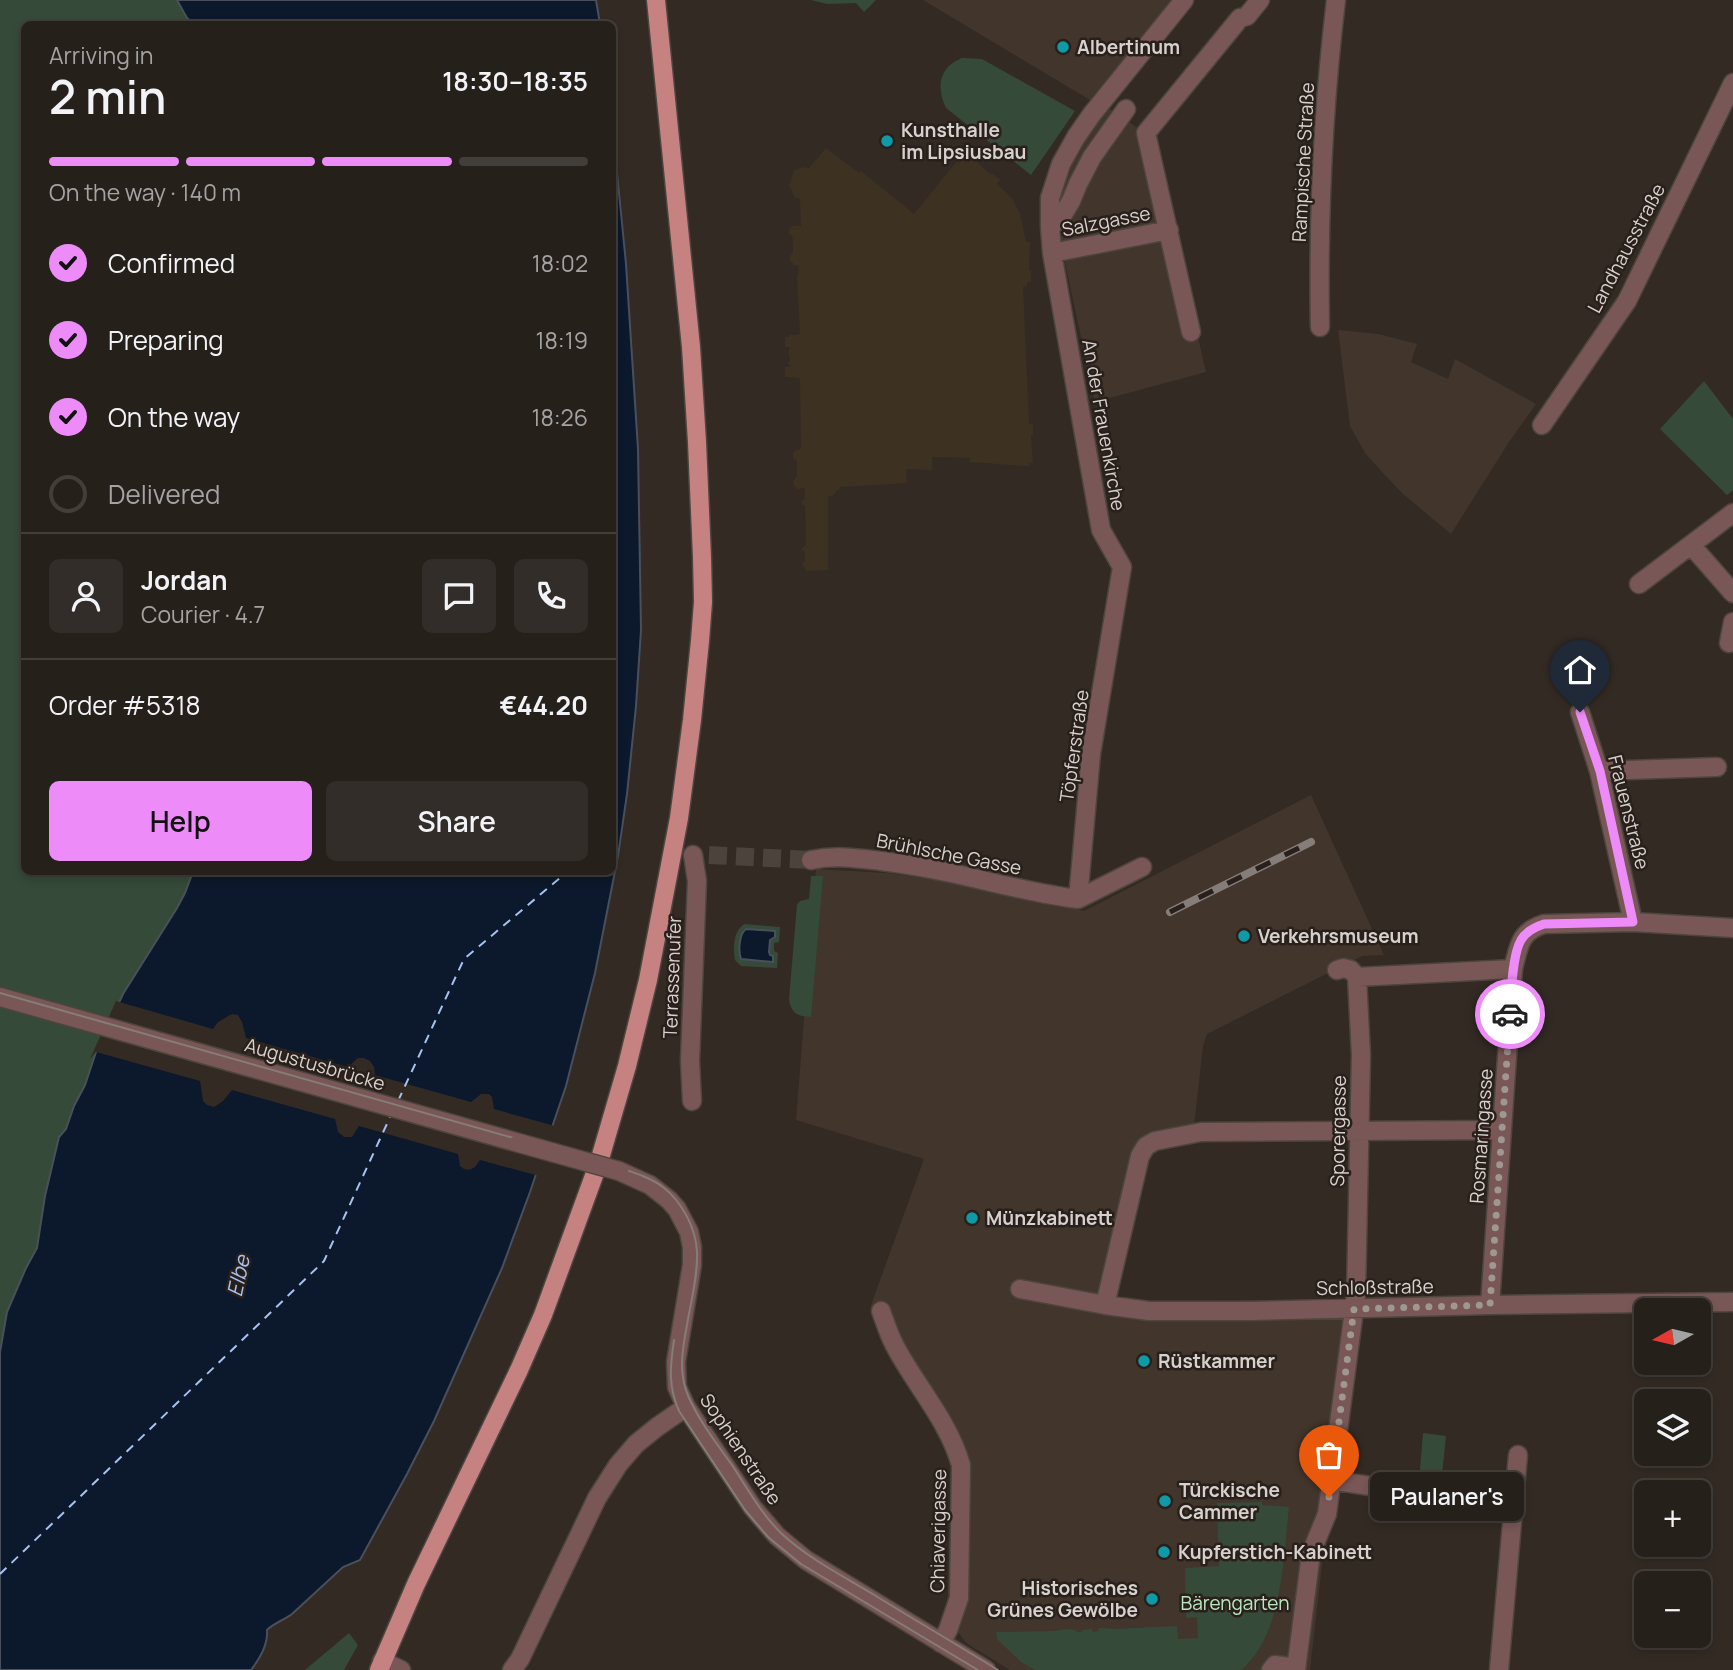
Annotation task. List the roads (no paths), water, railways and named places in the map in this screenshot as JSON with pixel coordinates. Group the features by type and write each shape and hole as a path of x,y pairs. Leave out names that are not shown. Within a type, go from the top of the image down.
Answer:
{"main road":[{"path":"380,1666 543,1315 599,1162 627,1066 648,979 673,855 692,720 703,576 691,347 656,0"}],"street":[{"path":"1184,0 1108,96 1151,128 1240,19 1247,16 1260,0"},
{"name":"Rampische Straße","path":"1320,327 1319,270 1326,98 1336,0"},
{"name":"Landhausstraße","path":"1542,425 1627,301 1733,83"},
{"name":"An der Frauenkirche","path":"1108,96 1076,137 1061,164 1049,198 1052,253 1101,530 1122,567 1118,600"},
{"path":"1050,227 1062,216 1092,157 1126,109"},
{"name":"Salzgasse","path":"1151,128 1146,133 1191,332"},
{"name":"Salzgasse","path":"1052,253 1169,230"},
{"path":"1639,584 1733,513"},
{"path":"1691,545 1733,593"},
{"name":"Töpferstraße","path":"1078,899 1091,754 1118,600"},
{"path":"1729,643 1733,622"},
{"name":"Frauenstraße","path":"1580,712 1600,771 1633,922"},
{"path":"1600,771 1717,767"},
{"name":"Terrassenufer","path":"673,855 701,855 697,881 690,1061 692,1101"},
{"name":"Brühlsche Gasse","path":"811,860 840,856 894,863 1078,899"},
{"path":"1078,899 1142,867"},
{"path":"1633,922 1733,928"},
{"name":"Rosmaringasse","path":"1490,1305 1513,969 1520,941 1531,928 1544,924 1633,922"},
{"path":"1337,970 1351,970 1357,977 1513,969"},
{"name":"Sporergasse","path":"1296,1669 1311,1553 1326,1514 1356,1295 1361,1055 1357,977"},
{"name":"Augustusbrücke","path":"0,997 619,1171"},
{"path":"1105,1305 1140,1156 1146,1146 1155,1141 1201,1132 1502,1130"},
{"name":"Sophienstraße","path":"619,1171 643,1181 664,1195 677,1209 689,1232 692,1265 675,1374 677,1387 686,1407 753,1508 776,1536 806,1560 986,1670"},
{"name":"Schloßstraße","path":"1020,1289 1149,1311 1733,1303"},
{"name":"Chiaverigasse","path":"881,1311 894,1345 933,1405 956,1448 961,1465 959,1598 941,1643"},
{"path":"512,1670 520,1659 597,1498 618,1465 636,1444 686,1407"},
{"path":"1499,1670 1518,1455"},
{"path":"1331,1480 1513,1508"},
{"path":"1270,1670 1275,1665 1296,1669"},
{"path":"380,1666 401,1670"}],"water":[{"path":"177,0 596,0 600,21 191,21"},
{"path":"616,162 626,264 638,449 641,630 636,706 616,866"},
{"name":"Elbe","path":"192,875 614,875 595,973 566,1086 502,1268 434,1421 360,1560 343,1567 292,1614 267,1630 263,1651 251,1670 0,1670 0,1352 7,1312 37,1248 45,1196 59,1137 66,1129 96,1052 123,994 185,893"},
{"path":"746,929 775,931 775,937 770,940 769,952 773,956 773,962 741,959 740,943"}],"tunnel":[{"path":"709,855 811,860"}],"tram line":[{"path":"0,993 620,1168 658,1184 670,1193 682,1208 696,1243 697,1261 685,1335 683,1380 703,1424 755,1501 775,1527 803,1551 998,1670"},
{"path":"674,1340 671,1376 679,1411 745,1510 768,1537 801,1564 978,1670"}],"railway":[{"path":"1170,912 1311,842"}],"place":[{"name":"Albertinum","path":"1063,47"},
{"name":"Kunsthalle im Lipsiusbau","path":"887,141"},
{"name":"Verkehrsmuseum","path":"1244,936"},
{"name":"Münzkabinett","path":"972,1218"},
{"name":"Rüstkammer","path":"1144,1361"},
{"name":"Paulaner's","path":"1329,1497"},
{"name":"Türckische Cammer","path":"1165,1501"},
{"name":"Kupferstich-Kabinett","path":"1164,1552"},
{"name":"Historisches Grünes Gewölbe","path":"1152,1599"}],"park label":[{"name":"Bärengarten","path":"1235,1603"}]}
